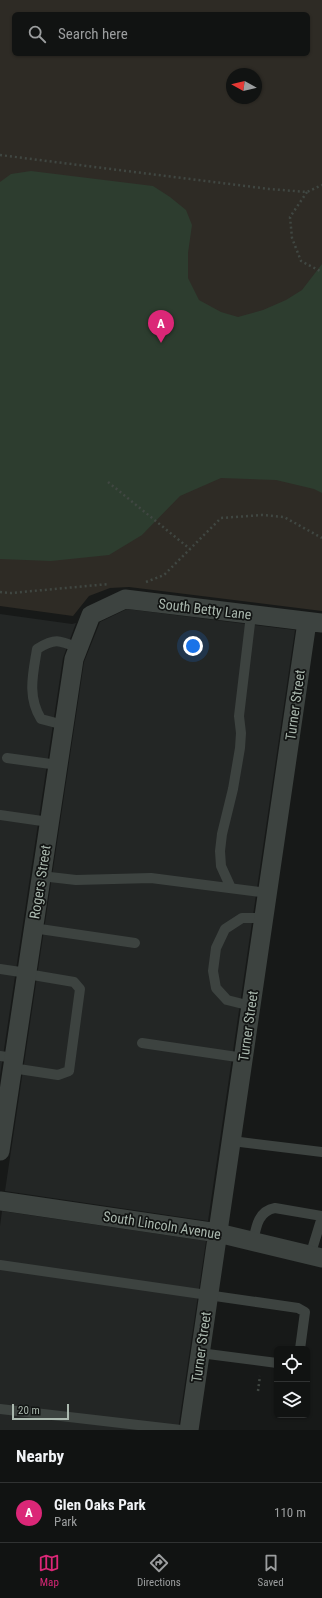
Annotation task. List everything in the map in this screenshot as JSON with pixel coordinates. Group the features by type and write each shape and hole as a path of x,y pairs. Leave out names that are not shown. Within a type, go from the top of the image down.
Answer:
{"street":[{"name":"South Betty Lane","path":"91,615 125,599 315,623"},
{"name":"Rogers Street","path":"0,1151 4,1096 9,1061 27,973 74,659 91,615"},
{"name":"Turner Street","path":"189,1430 264,918 315,623"},
{"name":"South Lincoln Avenue","path":"0,1201 218,1233 316,1257"}],"lane":[{"path":"231,888 221,866 220,851 222,834 233,789 240,748 240,710 251,615"},
{"path":"64,725 41,719 36,711 33,699 32,684 37,650 50,642 62,642 78,648"},
{"path":"7,758 58,765"},
{"path":"0,815 49,822"},
{"path":"41,876 84,880 151,878 268,893"},
{"path":"251,1006 227,1000 216,988 213,971 216,948 225,929 242,918 264,918"},
{"path":"33,928 135,943"},
{"path":"0,969 74,982 80,989 69,1071 58,1075 9,1061"},
{"path":"142,1043 244,1058"},
{"path":"232,1141 322,1152"},
{"path":"253,1242 257,1224 261,1215 268,1209 275,1208 322,1216 316,1257"},
{"path":"0,1265 298,1308 305,1312 300,1346"},
{"path":"200,1353 274,1363"},
{"path":"0,1409 181,1430"}],"path":[{"path":"0,154 269,189 307,192"},
{"path":"322,184 307,192 290,217 292,238 301,261 322,272"},
{"path":"108,482 190,549"},
{"path":"145,582 164,575 221,518 262,515 284,517 322,538"},
{"path":"0,592 11,593 116,584"}],"shaded area":[{"path":"0,0 322,0 322,611 129,587 110,588 89,596 73,616 0,606"},
{"path":"31,171 153,186 170,197 186,210 192,225 188,253 188,278 199,300 221,312 238,317 263,310 286,300 302,290 322,264 322,493 314,489 276,480 221,478 180,496 142,535 109,555 51,561 0,559 0,182 11,174"},
{"path":"127,609 295,630 208,1221 5,1191 84,662 100,622"},
{"path":"0,614 72,624 76,623 63,658 0,1076"},
{"path":"2,1211 206,1241 178,1430 0,1430 0,1226"}],"place":[{"name":"Glen Oaks Park","path":"161,343"}]}
